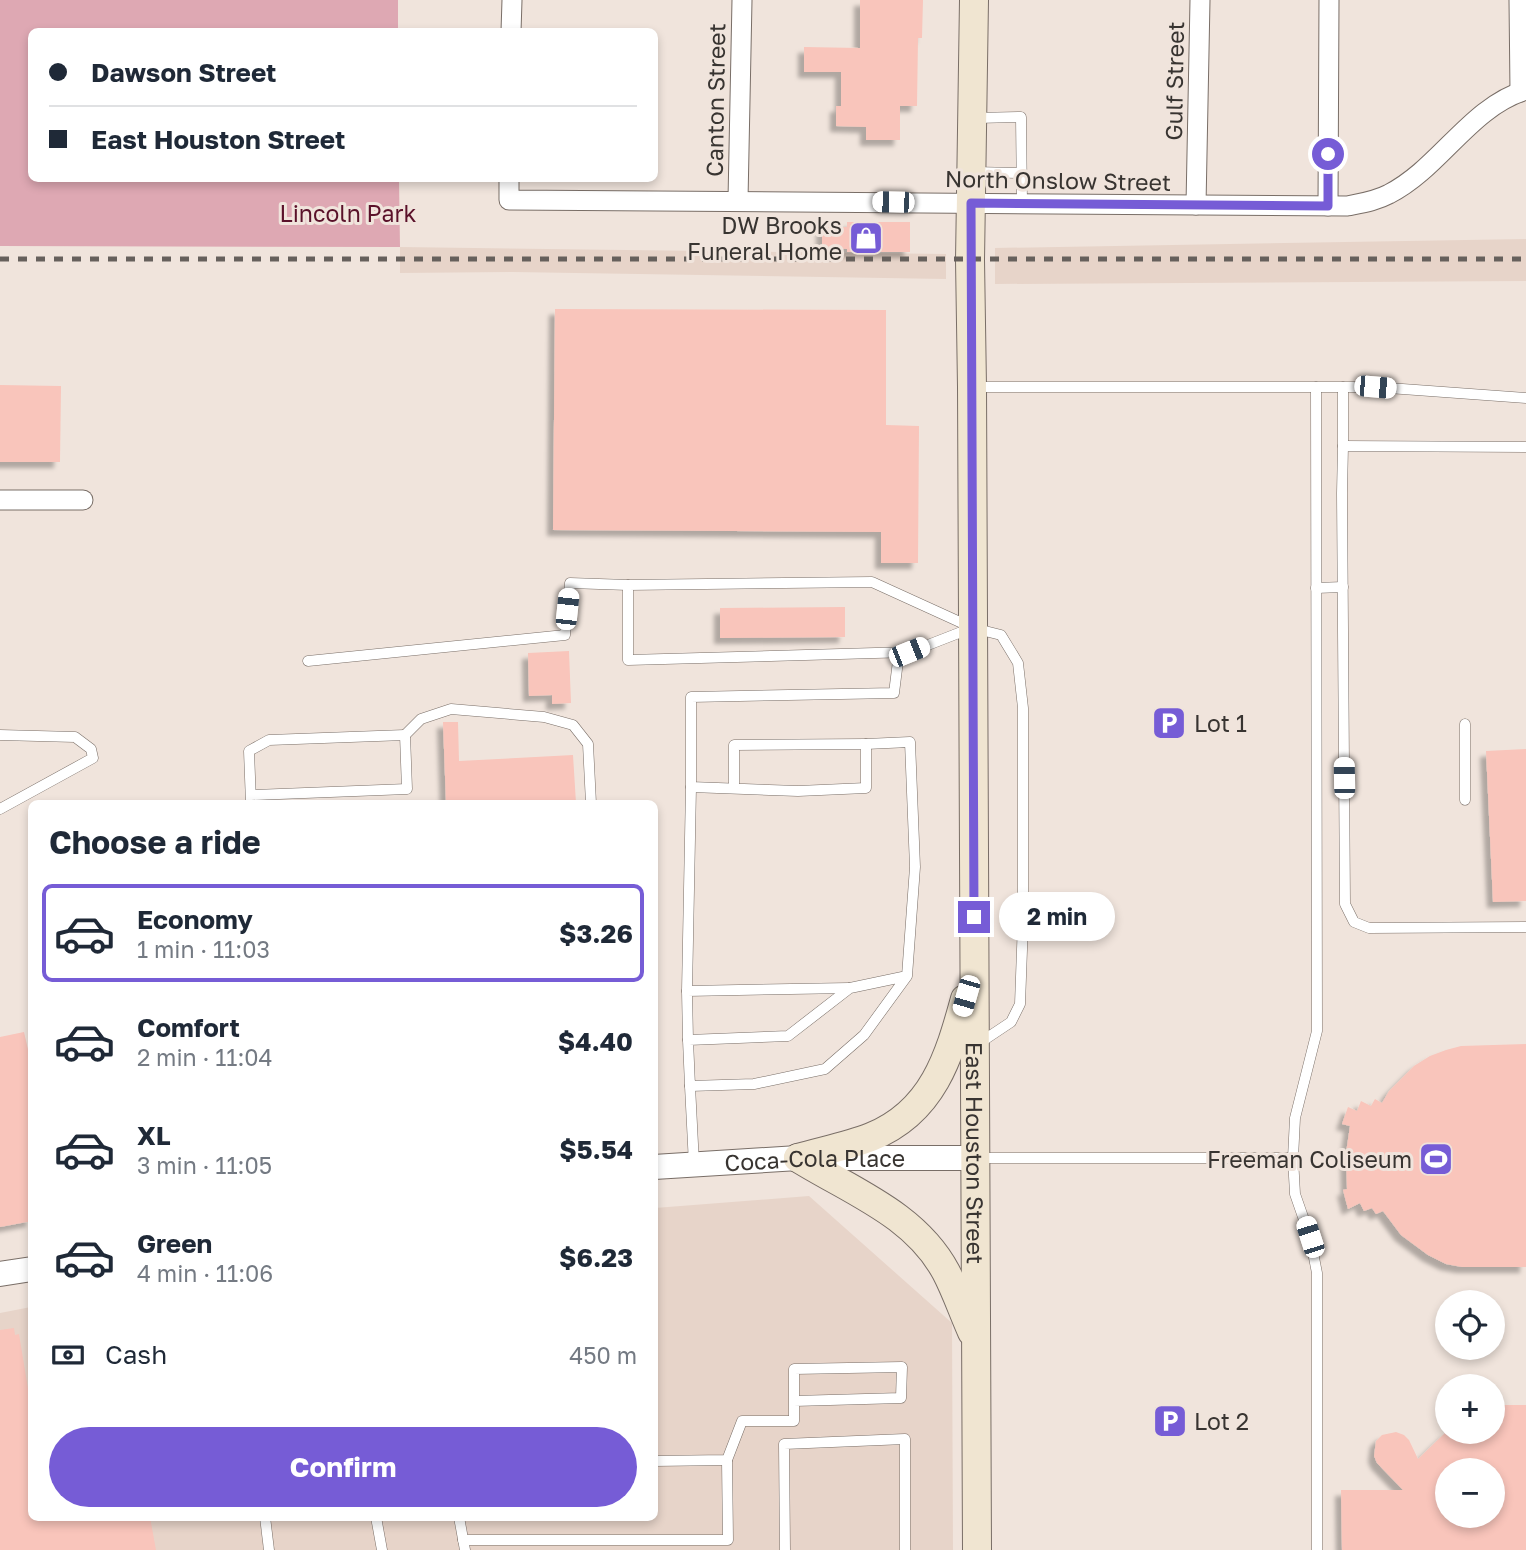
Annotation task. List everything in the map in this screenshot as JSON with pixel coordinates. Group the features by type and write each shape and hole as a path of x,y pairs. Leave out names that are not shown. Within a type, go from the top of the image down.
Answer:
{"main road":[{"name":"East Houston Street","path":"974,0 971,203 977,1550"},
{"path":"798,1158 872,1136 907,1117 934,1086 951,1049 974,969"},
{"path":"798,1158 839,1184 880,1203 920,1237 946,1271 977,1344"}],"street":[{"path":"511,28 512,0"},
{"name":"Canton Street","path":"738,200 742,0"},
{"name":"Gulf Street","path":"1196,205 1200,0"},
{"path":"1328,206 1329,0"},
{"path":"1519,0 1523,91"},
{"name":"North Onslow Street","path":"509,182 509,200 1347,206 1372,201 1410,180 1489,109 1502,99 1523,91"},
{"path":"0,500 83,500"},
{"name":"Coca-Cola Place","path":"658,1167 798,1158 976,1157"},
{"path":"0,1274 28,1270"}],"lane":[{"path":"972,118 1021,117 1022,204"},
{"path":"971,172 1021,173"},
{"path":"972,387 1375,387 1526,398"},
{"path":"1316,387 1317,1031 1295,1118 1293,1158 1295,1194 1310,1237 1317,1273 1317,1550"},
{"path":"1343,387 1345,904 1354,922 1369,929 1526,927"},
{"path":"1343,446 1526,447"},
{"path":"308,662 565,635 570,583 628,585 872,582 973,628 1000,635 1018,663 1023,735 1020,1004 1012,1022 975,1046"},
{"path":"628,585 628,660 899,653 909,652 973,628"},
{"path":"1316,588 1343,587"},
{"path":"694,1164 687,990 691,696 894,693 899,653"},
{"path":"405,735 408,789 251,799 249,751 269,740 405,735 421,719 451,709 544,717 573,725 588,744 591,800"},
{"path":"1465,724 1465,800"},
{"path":"0,735 75,737 91,749 93,758 0,809"},
{"path":"690,1086 754,1084 825,1069 864,1035 907,976 915,867 910,742 734,745 734,789"},
{"path":"691,787 798,791 866,788 866,744"},
{"path":"687,990 850,988 907,976"},
{"path":"688,1040 788,1035 850,988"},
{"path":"976,1157 1293,1158"},
{"path":"460,1521 464,1545 728,1540 727,1460 742,1421 794,1421 794,1401 794,1369 902,1367 901,1398 794,1401"},
{"path":"785,1550 784,1444 905,1439 905,1550"},
{"path":"658,1461 727,1460"},
{"path":"265,1521 269,1550"},
{"path":"377,1521 382,1550"}],"shaded area":[{"path":"1526,239 1526,281 995,284 995,248"},
{"path":"400,247 946,254 946,279 513,272 400,273"},
{"path":"809,1196 952,1323 953,1550 0,1550 0,1313 28,1308 28,1521 658,1521 658,1208"}],"green space":[{"name":"Lincoln Park","path":"0,0 398,0 398,28 28,28 28,182 399,182 400,247 0,246"}],"building":[{"path":"860,0 923,0 922,38 918,38 917,106 900,106 900,140 866,140 866,127 836,126 836,106 841,106 841,72 804,72 804,47 860,48"},
{"name":"DW Brooks Funeral Home","path":"847,222 910,222 910,252 847,252 847,249 822,248 822,227 847,227"},
{"path":"555,309 886,310 886,425 919,426 918,563 881,563 881,532 553,530"},
{"path":"0,385 61,386 60,462 0,462"},
{"path":"845,607 845,637 720,638 720,608"},
{"path":"569,651 571,703 552,704 552,695 529,696 528,653"},
{"path":"443,722 458,722 459,761 573,755 576,800 446,800"},
{"path":"1526,749 1526,901 1493,902 1486,751"},
{"path":"24,1032 28,1050 28,1222 0,1227 0,1037"},
{"name":"Freeman Coliseum","path":"1526,1044 1526,1267 1462,1267 1446,1264 1428,1255 1401,1235 1383,1211 1376,1214 1372,1208 1364,1211 1360,1203 1348,1209 1343,1190 1347,1189 1346,1153 1350,1126 1342,1124 1348,1107 1357,1111 1361,1101 1371,1106 1375,1099 1382,1103 1389,1091 1414,1066 1446,1050 1461,1046"},
{"path":"14,1328 15,1335 19,1334 28,1389 28,1521 151,1521 156,1550 0,1550 0,1330"},
{"path":"1505,1405 1526,1405 1526,1550 1342,1550 1341,1490 1403,1490 1377,1463 1374,1456 1376,1441 1382,1435 1396,1432 1404,1435 1418,1459 1435,1443 1505,1444"}],"railway":[{"path":"0,259 1526,259"}],"place":[{"name":"DW Brooks Funeral Home","path":"866,238"},
{"name":"Lot 1","path":"1169,723"},
{"name":"Freeman Coliseum","path":"1436,1159"},
{"name":"Lot 2","path":"1170,1421"}],"route":[{"path":"974,917 971,203 1328,206 1328,154"}]}
